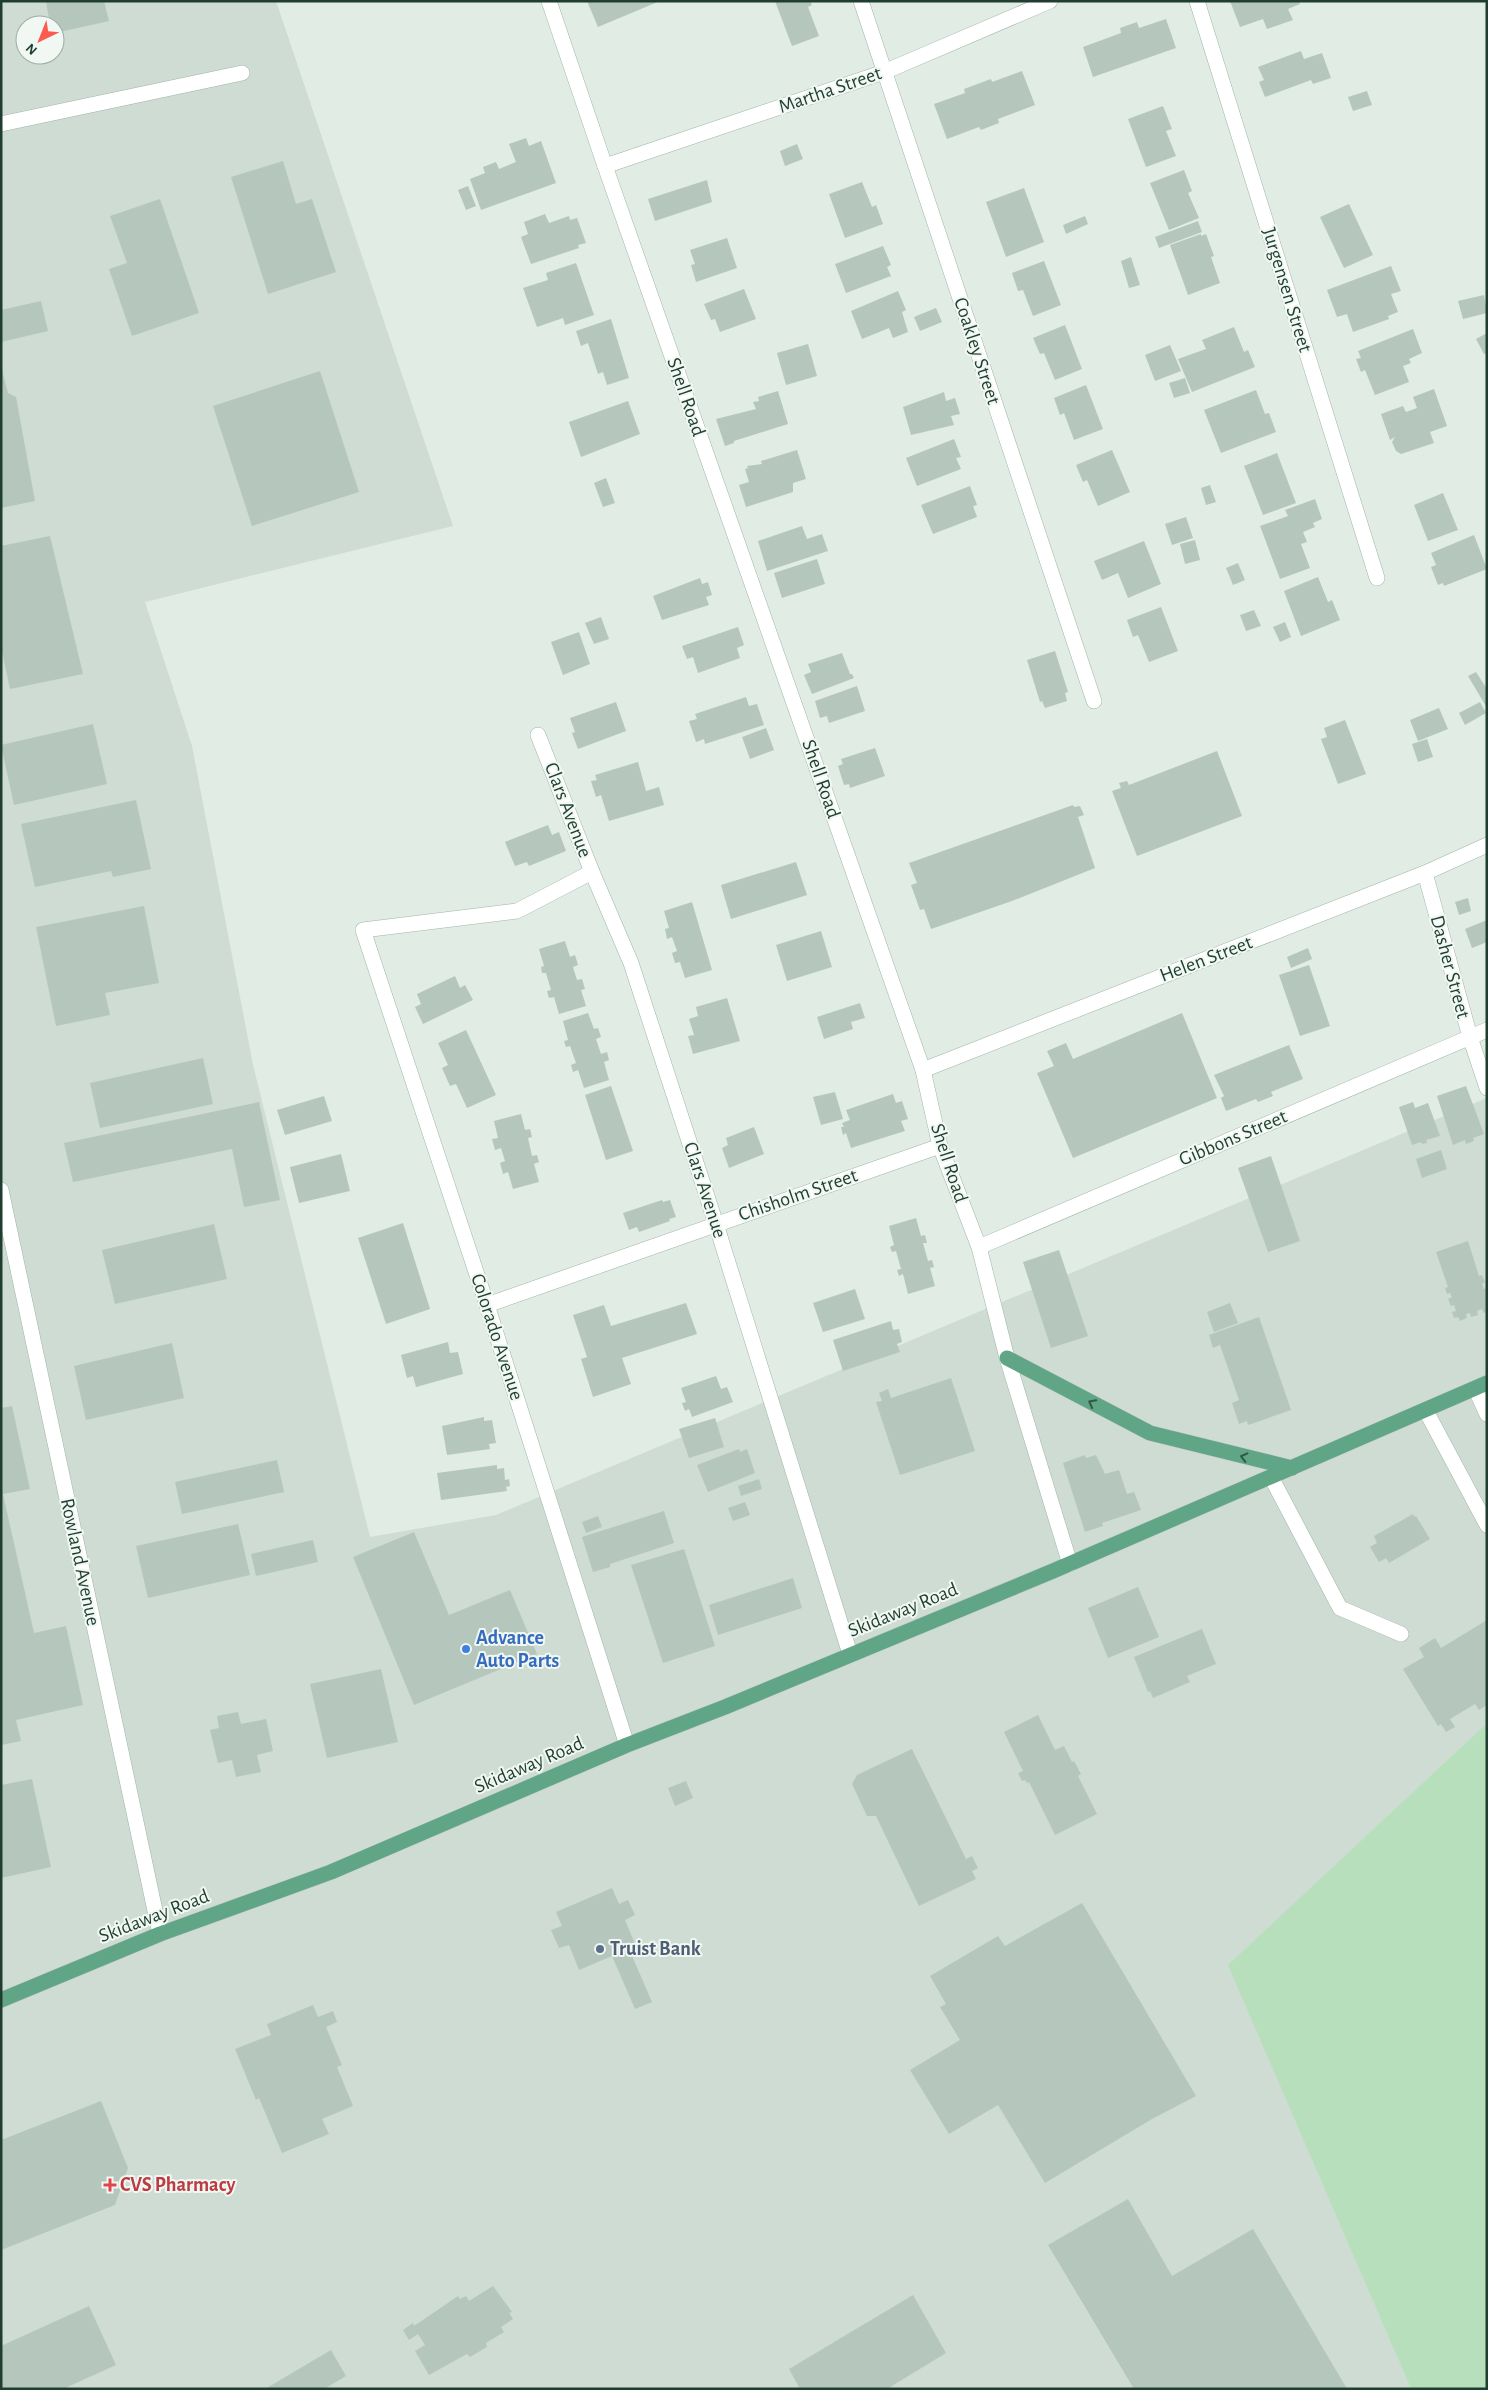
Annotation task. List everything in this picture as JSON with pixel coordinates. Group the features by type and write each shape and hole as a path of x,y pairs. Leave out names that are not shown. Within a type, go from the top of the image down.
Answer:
{"main road":[{"path":"1007,1358 1150,1433 1292,1468"},
{"name":"Skidaway Road","path":"1,2000 160,1934 331,1872 627,1745 726,1707 1070,1564 1481,1386"}],"street":[{"name":"Shell Road","path":"549,1 605,166 923,1070 940,1146 978,1247 1007,1358 1070,1564"},
{"name":"Coakley Street","path":"861,1 1094,701"},
{"name":"Martha Street","path":"605,166 884,72 1050,1"},
{"name":"Jurgensen Street","path":"1197,1 1377,578"},
{"path":"1,124 242,73"},
{"name":"Clars Avenue","path":"538,735 592,872 631,963 716,1224 850,1654"},
{"name":"Helen Street","path":"923,1070 1425,873 1487,845"},
{"name":"Colorado Avenue","path":"592,872 517,910 363,930 487,1305 627,1745"},
{"name":"Dasher Street","path":"1425,873 1470,1037 1487,1088"},
{"name":"Gibbons Street","path":"978,1247 1487,1030"},
{"name":"Chisholm Street","path":"487,1305 940,1146"},
{"name":"Rowland Avenue","path":"1,1190 160,1934"},
{"path":"1481,1386 1487,1414"},
{"path":"1426,1411 1487,1525"},
{"path":"1271,1477 1340,1608 1401,1634"}],"shaded area":[{"path":"1,1 276,1 453,526 145,602 192,746 253,1065 370,1537 496,1515 1487,1098 1487,1723 1229,1965 1411,2389 1,2389"}],"green space":[{"path":"1487,1723 1487,2389 1411,2389 1228,1965"}],"building":[{"path":"46,1 104,1 109,21 65,31 65,15 48,15"},
{"path":"587,1 660,1 598,27"},
{"path":"775,1 810,1 812,5 808,7 819,36 792,46"},
{"path":"1230,1 1299,1 1300,4 1288,9 1293,20 1267,29 1263,19 1240,27"},
{"path":"1166,19 1176,48 1093,77 1083,47 1121,33 1120,28 1137,22 1139,28"},
{"path":"1301,51 1304,59 1322,53 1331,78 1313,84 1311,80 1265,97 1259,82 1264,80 1258,67"},
{"path":"1022,71 1035,105 998,119 999,123 981,130 979,127 947,139 934,104 965,93 964,89 991,79 992,82"},
{"path":"1367,91 1372,105 1353,111 1348,97"},
{"path":"1163,106 1172,129 1166,131 1176,156 1146,167 1128,119"},
{"path":"526,138 529,146 541,141 556,183 481,210 470,179 485,173 483,167 496,162 499,169 516,162 509,144"},
{"path":"797,144 803,159 785,166 780,151"},
{"path":"283,161 296,204 312,199 336,272 268,294 231,177"},
{"path":"1184,170 1192,191 1188,193 1199,218 1169,230 1150,183"},
{"path":"707,180 712,202 655,221 648,199"},
{"path":"862,182 872,207 876,205 883,224 845,238 829,194"},
{"path":"468,186 476,206 466,210 458,190"},
{"path":"1024,188 1044,242 1006,257 986,202"},
{"path":"160,199 199,313 132,336 109,269 127,263 110,216"},
{"path":"1349,204 1373,255 1344,268 1320,217"},
{"path":"545,214 549,223 569,216 570,220 577,218 586,243 578,245 579,248 531,264 521,237 528,234 524,222"},
{"path":"1085,216 1088,224 1066,234 1063,225"},
{"path":"1198,221 1202,232 1159,248 1155,237"},
{"path":"1201,234 1201,236 1206,234 1214,256 1211,257 1220,283 1188,295 1170,245"},
{"path":"727,238 737,268 696,282 691,265 695,264 690,250"},
{"path":"883,246 891,265 887,267 891,276 846,293 835,264"},
{"path":"1131,257 1140,285 1129,288 1121,261"},
{"path":"1044,261 1061,305 1033,316 1023,290 1018,291 1012,273"},
{"path":"576,263 594,315 565,325 563,318 537,327 523,288 548,280 546,273"},
{"path":"1391,266 1401,291 1391,294 1398,312 1388,316 1389,319 1353,332 1347,314 1337,317 1327,290"},
{"path":"744,289 756,319 720,332 715,319 711,320 704,304"},
{"path":"898,291 906,310 902,312 908,332 893,338 889,328 862,339 851,311"},
{"path":"1484,295 1487,313 1463,319 1458,301"},
{"path":"41,301 48,331 1,342 1,310"},
{"path":"936,308 942,322 920,331 914,317"},
{"path":"611,319 629,378 607,385 603,372 598,374 588,343 581,346 576,331"},
{"path":"1065,325 1082,369 1055,380 1044,353 1040,354 1033,338"},
{"path":"1234,327 1244,352 1248,350 1255,367 1192,392 1178,359 1206,349 1202,340"},
{"path":"1413,329 1422,353 1409,359 1411,363 1403,366 1409,382 1375,395 1365,370 1361,372 1356,359 1361,358 1358,351"},
{"path":"1487,333 1487,353 1484,354 1476,339"},
{"path":"808,344 817,376 786,385 777,353"},
{"path":"1170,345 1181,371 1155,381 1145,355"},
{"path":"2,370 8,393 16,397 35,501 1,508"},
{"path":"320,371 359,492 252,526 213,406"},
{"path":"1185,378 1190,393 1174,398 1169,383"},
{"path":"1086,385 1103,429 1074,440 1064,413 1060,415 1054,398"},
{"path":"1434,389 1447,426 1430,432 1434,443 1401,454 1396,451 1392,442 1395,437 1390,440 1381,414 1403,406 1406,412 1417,408 1413,397"},
{"path":"1256,390 1265,414 1269,413 1276,432 1221,453 1204,410"},
{"path":"778,391 788,424 734,441 734,443 725,446 716,419 756,409 753,402 759,401 758,397"},
{"path":"944,392 946,401 955,398 960,414 951,416 954,425 911,435 903,407"},
{"path":"628,401 640,434 581,457 569,422"},
{"path":"954,439 961,457 956,458 961,469 917,486 906,458"},
{"path":"797,450 806,479 793,483 793,492 746,507 739,485 749,482 745,469 748,468 747,466 762,464 761,461"},
{"path":"1112,450 1130,492 1098,506 1087,480 1083,482 1076,465"},
{"path":"1277,453 1296,503 1263,515 1244,466"},
{"path":"606,478 615,503 603,507 594,483"},
{"path":"1210,485 1216,502 1206,505 1201,488"},
{"path":"970,486 977,505 973,506 977,517 933,534 921,505"},
{"path":"1443,493 1458,530 1428,541 1414,505"},
{"path":"1315,499 1322,519 1313,523 1315,527 1303,532 1307,542 1301,544 1310,568 1280,579 1260,526 1288,516 1285,510"},
{"path":"1186,517 1193,538 1172,545 1165,524"},
{"path":"802,526 807,539 822,534 828,551 767,571 758,541"},
{"path":"1474,535 1487,569 1444,586 1443,583 1438,585 1431,567 1436,565 1431,553"},
{"path":"50,536 83,674 10,689 1,647 1,546"},
{"path":"1195,540 1200,560 1185,564 1180,544"},
{"path":"1144,541 1161,584 1128,598 1118,573 1102,580 1094,561"},
{"path":"817,559 825,584 782,598 774,573"},
{"path":"1238,563 1245,580 1233,585 1226,568"},
{"path":"1318,577 1328,602 1332,600 1340,620 1301,636 1284,591"},
{"path":"700,578 702,584 708,582 712,595 706,597 709,605 662,620 653,596"},
{"path":"1161,607 1178,651 1149,662 1138,635 1133,637 1127,620"},
{"path":"1254,610 1261,626 1246,631 1240,615"},
{"path":"601,617 609,639 594,644 585,623"},
{"path":"1285,622 1291,637 1280,642 1273,627"},
{"path":"738,627 744,645 737,648 740,658 698,673 693,657 687,659 682,646"},
{"path":"579,632 590,664 563,675 551,642"},
{"path":"1055,651 1068,692 1065,693 1067,701 1045,708 1042,701 1040,702 1027,660"},
{"path":"842,653 850,674 854,678 812,694 804,675 811,672 808,664"},
{"path":"1476,672 1487,689 1487,708 1468,676"},
{"path":"857,686 865,711 829,723 827,716 820,718 815,701"},
{"path":"746,697 749,706 757,704 764,725 705,744 704,739 696,742 689,721 697,719 695,714"},
{"path":"616,702 626,731 578,749 572,733 575,732 570,718"},
{"path":"1480,702 1486,713 1465,725 1459,713"},
{"path":"1439,708 1448,729 1418,741 1410,720"},
{"path":"1345,720 1366,774 1338,784 1321,739 1327,737 1324,728"},
{"path":"93,724 107,784 14,805 1,745"},
{"path":"766,728 774,750 750,759 742,737"},
{"path":"1427,739 1433,757 1418,762 1412,744"},
{"path":"875,748 885,776 850,788 849,784 844,785 838,766 843,764 841,759"},
{"path":"1217,751 1242,816 1137,856 1112,791 1121,788 1119,783 1127,781 1129,785"},
{"path":"638,762 646,791 659,787 664,805 609,821 601,795 596,797 591,781 597,780 595,775"},
{"path":"136,800 151,869 113,877 111,871 35,887 21,824"},
{"path":"1073,805 1074,807 1080,806 1084,815 1078,817 1095,868 1012,901 931,929 924,909 920,910 911,885 917,883 909,863"},
{"path":"548,825 552,835 559,832 566,851 529,866 527,862 515,866 505,842"},
{"path":"796,862 807,895 731,919 721,885"},
{"path":"1468,898 1471,911 1459,915 1455,902"},
{"path":"692,902 712,970 685,978 680,962 675,963 672,953 677,951 672,937 667,939 665,929 669,928 664,911"},
{"path":"144,906 159,983 105,993 110,1015 56,1026 36,927"},
{"path":"1487,920 1487,942 1472,948 1465,929"},
{"path":"821,931 832,967 787,981 776,945"},
{"path":"565,941 570,957 575,955 578,965 573,967 577,980 582,979 585,989 581,990 586,1006 559,1014 554,997 549,998 547,991 551,990 546,973 542,973 541,967 544,966 539,949"},
{"path":"1308,948 1312,959 1291,968 1287,957"},
{"path":"1309,965 1330,1026 1300,1036 1279,975"},
{"path":"455,976 460,988 465,985 473,1000 423,1024 415,1007 421,1004 417,994"},
{"path":"727,998 740,1041 693,1054 688,1036 694,1035 689,1019 698,1016 696,1007"},
{"path":"860,1003 865,1018 851,1022 853,1029 824,1039 817,1017"},
{"path":"588,1013 594,1029 598,1028 601,1037 596,1039 601,1054 607,1052 609,1060 604,1062 609,1080 584,1088 578,1070 573,1072 571,1065 576,1063 570,1046 566,1047 564,1041 568,1040 563,1021"},
{"path":"1182,1013 1217,1098 1073,1158 1037,1073 1054,1066 1047,1051 1066,1043 1073,1059"},
{"path":"466,1030 496,1095 467,1108 456,1084 450,1086 442,1068 448,1065 438,1043"},
{"path":"1289,1045 1303,1079 1271,1092 1273,1096 1258,1102 1256,1099 1226,1111 1221,1098 1224,1096 1214,1075"},
{"path":"203,1058 213,1104 100,1128 90,1083"},
{"path":"611,1086 633,1151 606,1160 585,1095"},
{"path":"1466,1086 1484,1134 1473,1138 1474,1141 1466,1144 1465,1140 1453,1145 1437,1096"},
{"path":"835,1092 843,1119 821,1125 813,1097"},
{"path":"893,1094 896,1103 902,1101 908,1119 901,1121 905,1131 851,1148 846,1133 843,1135 841,1127 844,1127 842,1123 850,1120 846,1110"},
{"path":"324,1096 332,1121 285,1135 277,1110"},
{"path":"259,1102 280,1200 244,1207 232,1149 73,1182 64,1143"},
{"path":"1413,1102 1415,1108 1428,1103 1440,1136 1426,1140 1427,1143 1422,1144 1421,1142 1412,1145 1399,1107"},
{"path":"521,1114 525,1130 530,1129 532,1137 528,1138 532,1156 537,1155 539,1162 534,1164 539,1182 513,1189 508,1172 503,1174 500,1163 505,1161 501,1148 495,1150 492,1139 498,1138 494,1121"},
{"path":"754,1127 764,1154 729,1168 722,1148 728,1145 726,1138"},
{"path":"1441,1150 1447,1169 1422,1178 1416,1159"},
{"path":"341,1154 350,1191 299,1203 290,1167"},
{"path":"1271,1156 1300,1241 1268,1252 1238,1168"},
{"path":"662,1200 663,1202 670,1200 676,1217 639,1232 637,1227 629,1230 623,1213"},
{"path":"916,1218 921,1236 925,1235 927,1243 923,1243 928,1261 932,1260 934,1267 930,1268 935,1286 908,1294 903,1274 899,1276 897,1270 901,1269 896,1251 892,1252 890,1247 894,1245 889,1226"},
{"path":"403,1223 430,1309 386,1324 358,1238"},
{"path":"214,1224 227,1279 115,1304 102,1250"},
{"path":"1468,1241 1479,1276 1482,1275 1485,1282 1482,1284 1484,1289 1487,1288 1487,1312 1484,1313 1482,1309 1477,1311 1478,1315 1471,1317 1470,1313 1466,1314 1467,1318 1460,1321 1458,1317 1454,1318 1452,1312 1456,1311 1454,1305 1451,1306 1448,1299 1452,1297 1450,1293 1447,1294 1445,1288 1448,1287 1436,1252"},
{"path":"1059,1250 1088,1336 1051,1348 1023,1262"},
{"path":"855,1289 865,1319 823,1332 813,1303"},
{"path":"686,1303 697,1334 622,1358 631,1384 593,1397 581,1359 587,1357 573,1315 604,1305 611,1326"},
{"path":"1230,1303 1238,1323 1214,1332 1207,1312"},
{"path":"1259,1317 1291,1410 1248,1425 1247,1421 1239,1424 1232,1403 1239,1400 1220,1345 1213,1348 1209,1335"},
{"path":"891,1321 893,1330 899,1329 902,1342 897,1344 900,1352 843,1371 833,1340"},
{"path":"448,1342 450,1353 458,1352 463,1374 416,1387 413,1376 407,1378 401,1355"},
{"path":"172,1343 184,1398 86,1420 74,1366"},
{"path":"716,1376 721,1389 727,1387 733,1402 692,1417 689,1409 685,1411 682,1403 686,1402 681,1388"},
{"path":"951,1378 975,1451 900,1475 876,1402 882,1401 879,1393 888,1389 891,1398"},
{"path":"12,1406 30,1489 3,1494 34,1633 66,1626 83,1705 16,1720 21,1741 1,1745 1,1408"},
{"path":"484,1417 484,1421 492,1420 496,1443 489,1444 490,1449 447,1455 442,1426"},
{"path":"715,1418 724,1447 689,1458 679,1429"},
{"path":"739,1449 740,1452 747,1449 755,1473 708,1492 697,1465"},
{"path":"1085,1455 1086,1458 1096,1455 1105,1474 1119,1470 1127,1494 1134,1492 1141,1510 1102,1523 1103,1526 1085,1532 1063,1463"},
{"path":"277,1460 284,1492 182,1514 175,1482"},
{"path":"497,1465 497,1469 504,1468 505,1480 509,1479 510,1486 506,1487 507,1491 441,1500 437,1473"},
{"path":"759,1479 762,1489 741,1496 738,1486"},
{"path":"745,1502 750,1515 733,1521 728,1508"},
{"path":"664,1511 674,1543 610,1564 610,1567 593,1572 582,1537"},
{"path":"1413,1514 1430,1539 1389,1563 1386,1558 1379,1562 1370,1547 1377,1543 1374,1536"},
{"path":"598,1516 602,1527 586,1533 582,1522"},
{"path":"238,1524 250,1575 148,1598 136,1546"},
{"path":"414,1532 449,1615 510,1590 537,1654 414,1705 353,1557"},
{"path":"313,1540 318,1562 256,1576 251,1554"},
{"path":"684,1549 715,1646 663,1663 631,1565"},
{"path":"793,1578 802,1608 718,1635 709,1605"},
{"path":"1138,1587 1159,1637 1108,1658 1088,1608"},
{"path":"1487,1620 1487,1705 1479,1710 1475,1704 1450,1719 1455,1727 1446,1732 1441,1724 1438,1726 1403,1669 1424,1657 1419,1648 1435,1638 1441,1648"},
{"path":"1202,1629 1216,1664 1187,1676 1190,1682 1153,1698 1150,1691 1148,1692 1134,1657"},
{"path":"381,1669 398,1742 327,1758 310,1684"},
{"path":"238,1712 241,1724 266,1719 273,1751 257,1755 261,1772 236,1777 232,1760 218,1763 210,1730 219,1728 217,1716"},
{"path":"1038,1715 1055,1750 1064,1746 1072,1762 1074,1761 1081,1774 1078,1776 1097,1814 1055,1835 1029,1782 1022,1781 1018,1773 1023,1771 1004,1732"},
{"path":"912,1749 966,1859 972,1856 978,1868 972,1871 976,1879 919,1906 876,1816 867,1816 852,1784 857,1775"},
{"path":"32,1779 51,1867 1,1878 1,1785"},
{"path":"686,1781 693,1798 675,1806 668,1788"},
{"name":"Truist Bank","path":"612,1888 619,1904 628,1900 635,1915 625,1920 636,1946 629,1949 652,2002 635,2009 612,1956 579,1970 569,1945 559,1948 551,1930 562,1926 556,1912"},
{"path":"1082,1903 1196,2096 1152,2119 1045,2183 998,2105 949,2134 910,2070 960,2040 940,2007 946,2004 930,1976 998,1936 1005,1946"},
{"path":"313,2005 318,2017 333,2011 337,2022 326,2027 342,2065 337,2067 353,2106 322,2119 329,2134 282,2153 259,2098 256,2100 235,2049 271,2035 267,2024"},
{"name":"CVS Pharmacy","path":"101,2101 128,2168 115,2205 1,2250 1,2140"},
{"path":"1128,2199 1172,2276 1253,2229 1347,2389 1134,2389 1048,2245"},
{"path":"493,2286 512,2312 509,2313 513,2319 501,2327 504,2332 486,2343 487,2347 470,2357 467,2354 429,2375 415,2351 425,2345 418,2334 409,2340 403,2330 413,2323 414,2326 458,2296 460,2299 466,2296 469,2301"},
{"path":"913,2295 946,2353 887,2389 800,2389 789,2369"},
{"path":"89,2306 116,2365 63,2389 1,2389 1,2346"},
{"path":"331,2350 346,2376 324,2389 265,2389"}],"place":[{"name":"Advance Auto Parts","path":"466,1649"},
{"name":"Truist Bank","path":"600,1949"},
{"name":"CVS Pharmacy","path":"110,2185"}]}
